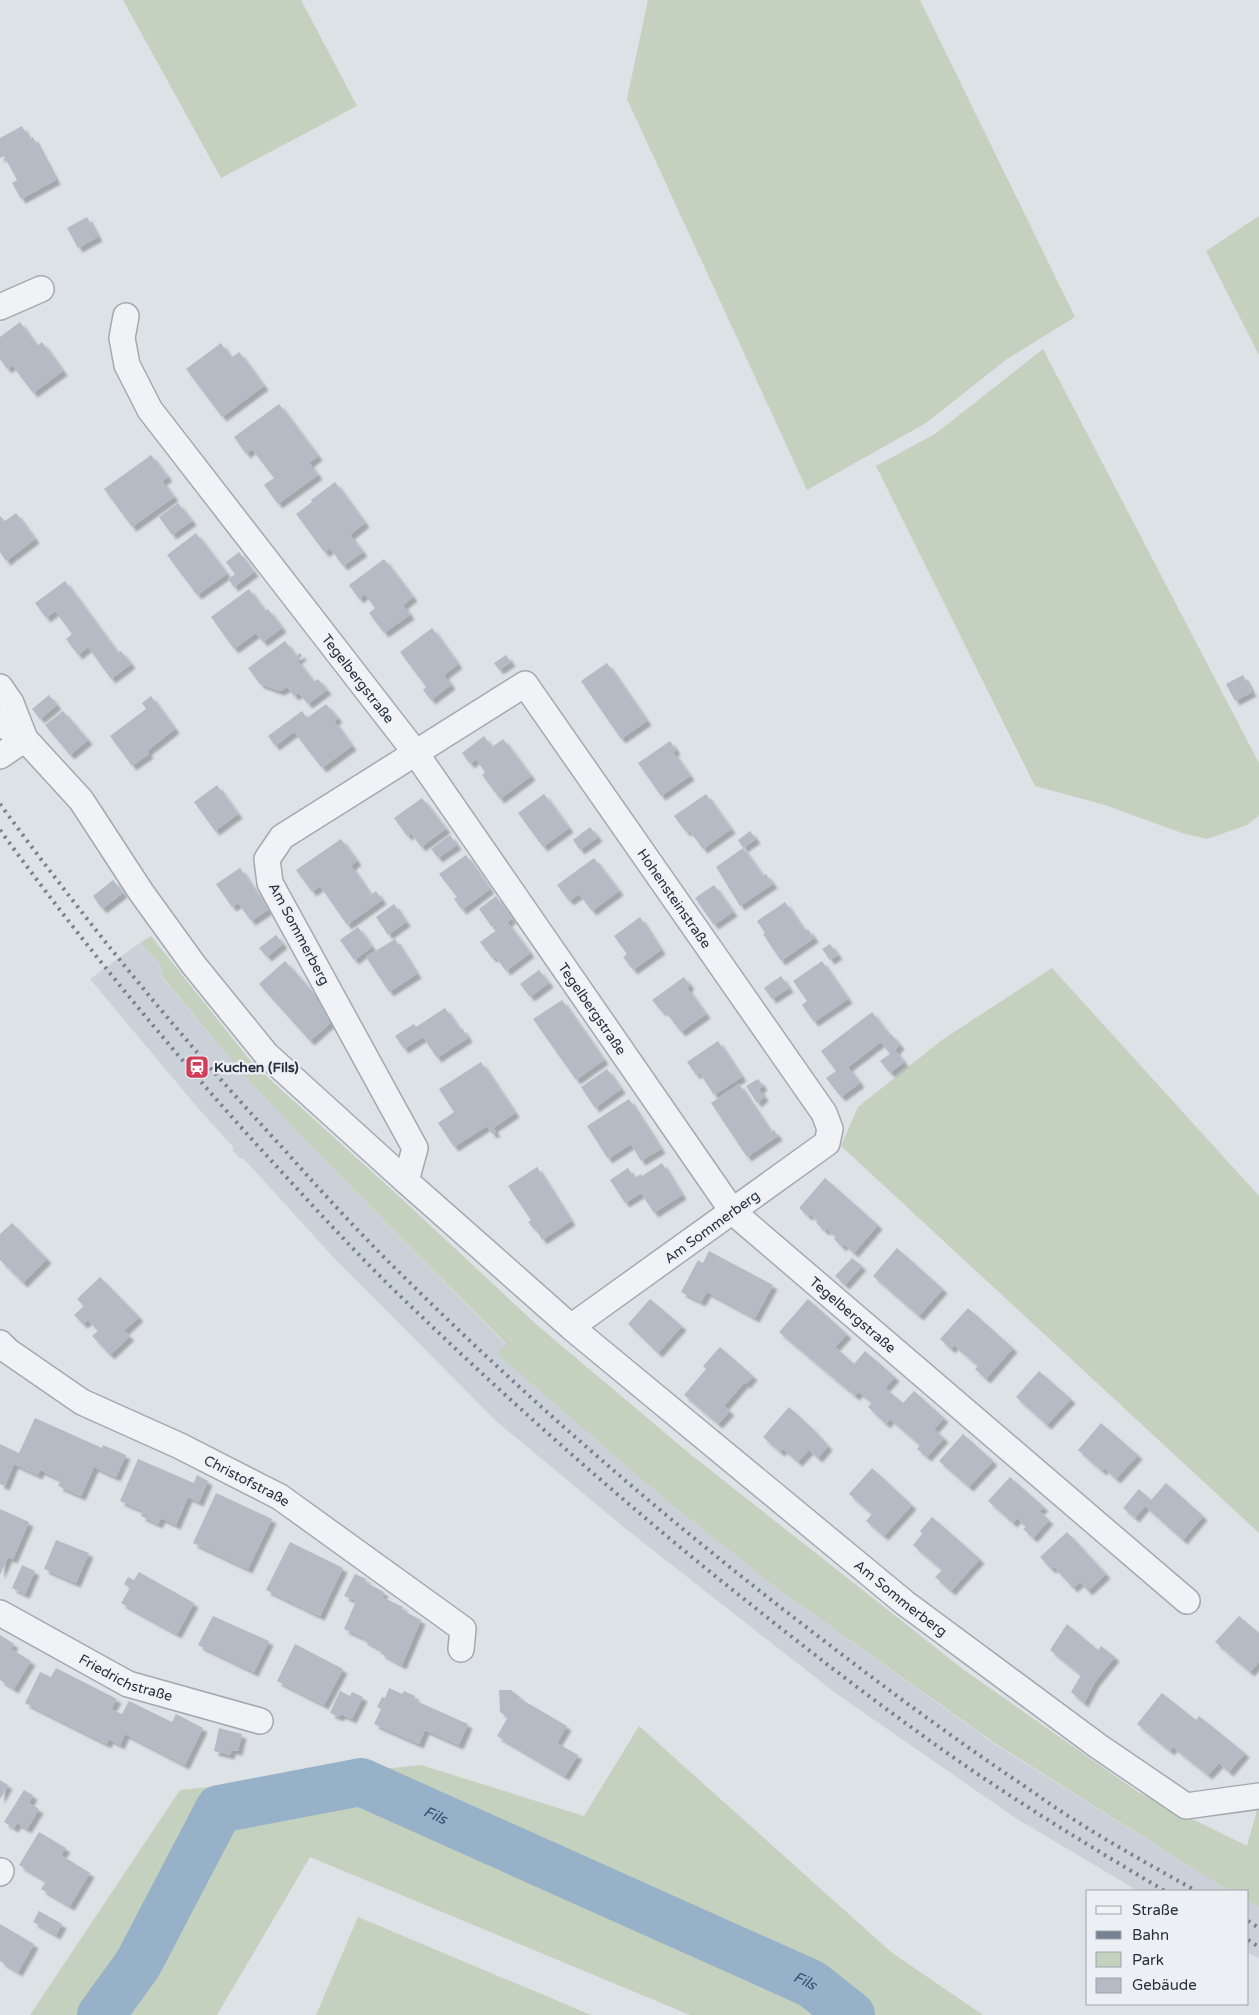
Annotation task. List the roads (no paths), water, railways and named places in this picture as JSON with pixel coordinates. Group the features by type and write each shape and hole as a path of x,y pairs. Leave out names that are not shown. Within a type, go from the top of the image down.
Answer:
{"street":[{"path":"0,307 41,289"},
{"name":"Tegelbergstraße","path":"126,316 122,338 127,365 150,410 415,752 734,1212 1188,1601"},
{"name":"Am Sommerberg","path":"406,1181 415,1148 270,882 267,859 282,837 525,684"},
{"name":"Hohensteinstraße","path":"525,684 824,1113"},
{"name":"Am Sommerberg","path":"0,687 11,703 25,739"},
{"name":"Am Sommerberg","path":"0,723 25,739 81,800 141,892 192,964 266,1054 571,1327 905,1603 1098,1746 1186,1806 1259,1796"},
{"path":"0,756 25,739"},
{"name":"Am Sommerberg","path":"571,1327 734,1212 827,1143 830,1129 824,1113"},
{"name":"Christofstraße","path":"3,1354 82,1402 180,1446 280,1497 463,1629 461,1649"},
{"name":"Friedrichstraße","path":"0,1613 128,1684 260,1721"}],"waterway":[{"name":"Fils","path":"101,2015 138,1964 219,1809 361,1782 812,1984 851,2015"}],"railway":[{"path":"0,804 135,979 206,1063 340,1212 453,1325 555,1419 660,1510 768,1598 915,1709 1067,1816 1194,1890"},
{"path":"0,830 124,991 257,1145 376,1272 509,1399 588,1469 709,1571 860,1689 1004,1792 1163,1890"},
{"path":"1249,1922 1259,1928"},
{"path":"1249,1941 1259,1947"}],"place":[{"name":"Kuchen (Fils)","path":"197,1067"}]}
